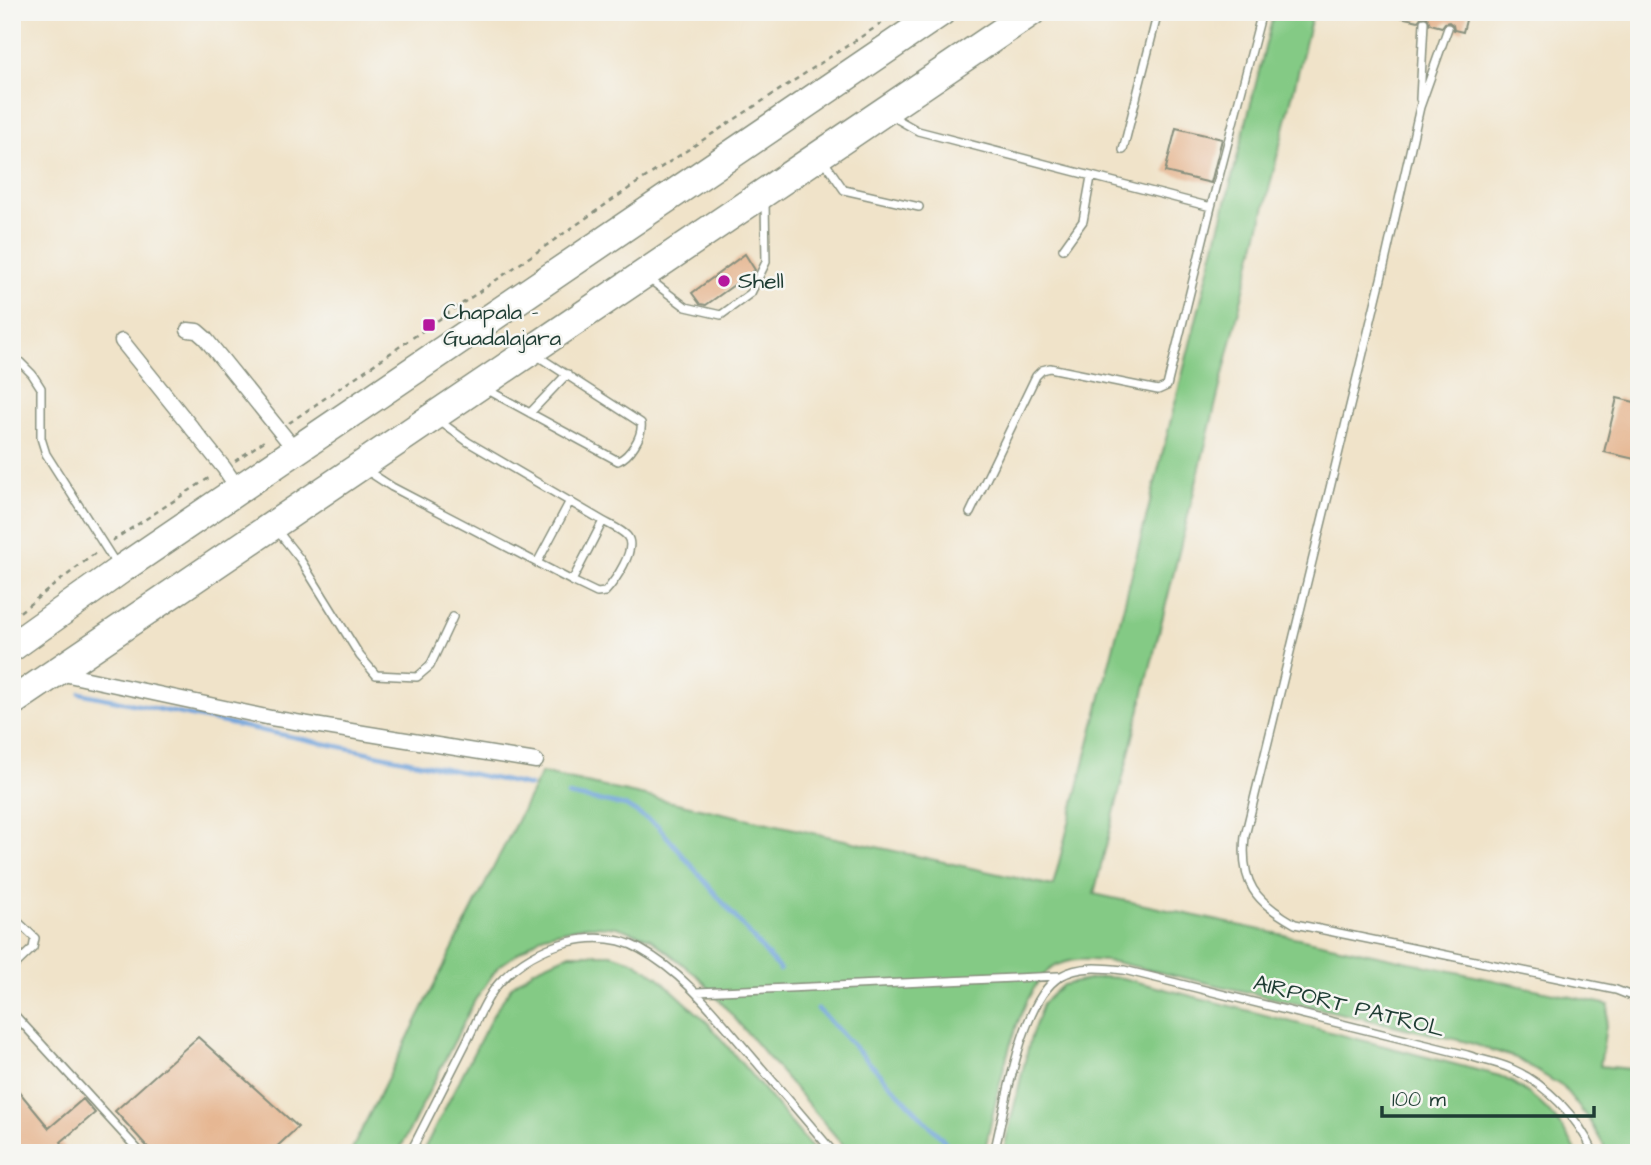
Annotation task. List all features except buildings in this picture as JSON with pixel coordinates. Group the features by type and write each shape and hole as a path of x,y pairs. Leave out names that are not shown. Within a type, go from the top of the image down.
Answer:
{"highway":[{"path":"13,638 120,570 231,479 940,12"},
{"path":"12,702 1031,12"}],"street":[{"path":"188,330 197,331 205,338 288,441"},
{"path":"122,341 231,479"},
{"path":"55,672 271,718 536,761"}],"lane":[{"path":"1123,150 1158,12"},
{"path":"970,513 1036,376 1042,370 1050,368 1158,390 1167,386 1262,12"},
{"path":"1420,107 1424,22"},
{"path":"1448,28 1420,107 1382,275 1245,836 1243,857 1248,883 1268,909 1295,924 1616,990 1639,999"},
{"path":"884,111 918,131 1211,208"},
{"path":"820,155 844,190 919,207"},
{"path":"1063,249 1083,221 1091,177"},
{"path":"643,274 686,307 721,315 751,293 766,262 764,192"},
{"path":"479,385 618,461 626,457 642,431 641,423 530,351"},
{"path":"16,358 33,374 41,388 41,438 46,454 120,570"},
{"path":"530,413 567,374"},
{"path":"359,466 404,493 572,581 597,593 605,592 629,554 631,544 627,535 468,442 432,417"},
{"path":"537,563 570,501"},
{"path":"572,581 603,521"},
{"path":"273,525 300,559 360,656 376,675 417,677 430,666 453,617"},
{"path":"12,916 35,938 33,948 12,968"},
{"path":"410,1153 483,1009 501,980 521,963 543,950 567,942 615,941 638,947 696,992 834,1153"},
{"name":"AIRPORT PATROL","path":"696,992 1060,976 1090,968 1124,970 1510,1068 1539,1084 1560,1103 1580,1127 1594,1153"},
{"path":"994,1153 1029,1015 1047,987 1060,976"},
{"path":"12,1012 141,1153"}],"path":[{"path":"13,638 104,547 231,479 288,441 634,185 899,12"}],"green space":[{"path":"1274,12 1313,12 1094,894 1609,1005 1600,1066 1639,1070 1639,1153 1608,1153 1589,1120 1563,1087 1516,1058 1467,1042 1115,962 1083,960 1059,964 1052,968 1039,981 1027,1001 1000,1081 984,1153 850,1153 701,979 650,938 617,927 585,926 544,935 498,967 475,1000 398,1153 350,1153 541,773 1053,886"},
{"path":"569,954 611,954 633,961 658,977 708,1023 816,1153 422,1153 493,1015 512,986 535,969"},
{"path":"1102,977 1122,978 1500,1076 1524,1090 1545,1108 1563,1129 1577,1153 1003,1153 1030,1040 1043,1003 1063,985"}],"waterway":[{"path":"80,693 530,786"},
{"path":"568,795 626,806 658,826 780,970"},
{"path":"818,1009 956,1153"}],"place":[{"name":"Shell","path":"724,281"},
{"name":"Chapala - Guadalajara","path":"429,325"}]}
